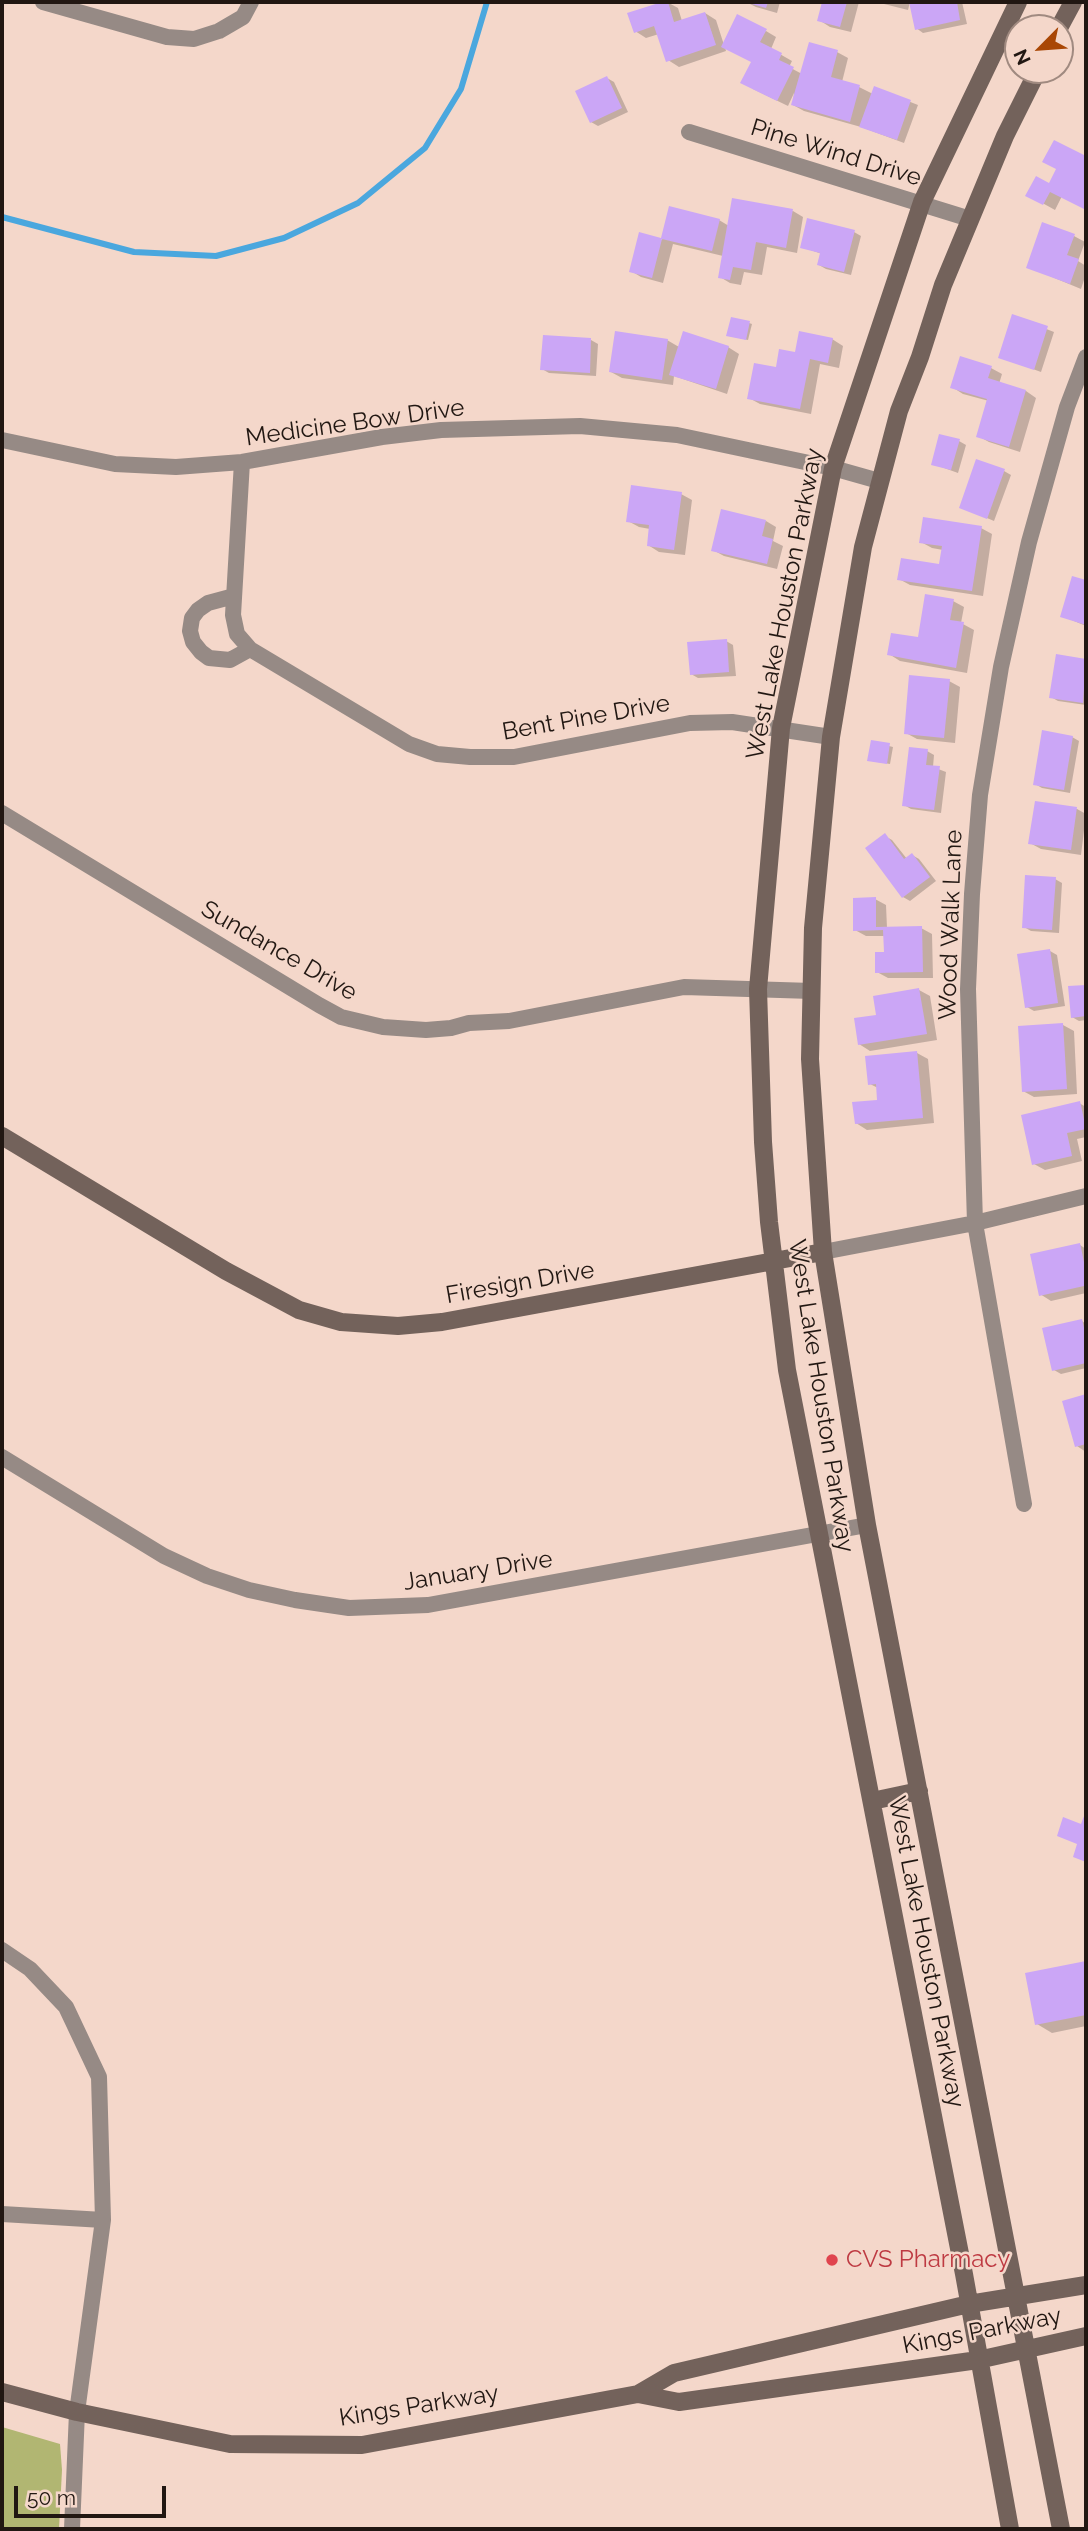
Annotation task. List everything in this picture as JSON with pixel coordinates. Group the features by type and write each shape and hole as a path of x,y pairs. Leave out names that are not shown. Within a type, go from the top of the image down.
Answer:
{"main road":[{"name":"West Lake Houston Parkway","path":"1010,2529 969,2304 787,1370 772,1261 763,1142 758,989 781,729 834,468 922,202 1018,2"},
{"name":"West Lake Houston Parkway","path":"1031,84 1005,136 970,219 899,411 863,547 831,737 813,928 810,1059 823,1252 867,1525 1061,2529"},
{"name":"Firesign Drive","path":"2,1136 226,1272 299,1310 341,1322 398,1326 442,1322 823,1252"},
{"path":"872,1801 919,1791"},
{"name":"Kings Parkway","path":"2,2392 77,2412 230,2444 362,2445 638,2394 674,2373 969,2304 1086,2285"},
{"name":"Kings Parkway","path":"638,2394 679,2403 978,2360 1086,2336"}],"street":[{"path":"43,2 167,37 194,39 219,31 243,17 251,2"},
{"name":"Pine Wind Drive","path":"690,132 970,219"},
{"name":"Wood Walk Lane","path":"1024,1504 975,1223 968,989 972,894 980,794 1001,667 1028,542 1067,407 1086,357"},
{"name":"Medicine Bow Drive","path":"2,440 115,464 176,467 242,462 382,437 442,430 580,426 677,436 834,468 879,481"},
{"path":"234,596 208,603 192,618 190,631 193,642 209,658 230,660 250,649 237,634 233,615 242,462"},
{"name":"Bent Pine Drive","path":"250,649 409,744 437,754 514,757 691,723 732,722 831,737"},
{"name":"Sundance Drive","path":"2,813 319,1005 341,1017 383,1027 426,1030 469,1023 509,1021 684,988 812,991"},
{"name":"Firesign Drive","path":"823,1252 975,1223 1086,1196"},
{"name":"January Drive","path":"2,1457 164,1556 207,1576 249,1590 349,1608 428,1605 867,1525"},
{"path":"2,1950 30,1969 66,2007 99,2077 103,2220 77,2412 72,2529"},
{"path":"2,2214 103,2220"}],"green space":[{"path":"2,2427 60,2444 62,2470 59,2529 2,2529"}],"building":[{"path":"668,2 674,22 705,12 716,45 666,62 654,26 634,33 627,13"},
{"path":"745,2 768,2 766,8"},
{"path":"822,2 847,2 840,27 817,21"},
{"path":"909,2 957,2 960,20 915,30"},
{"path":"737,14 767,29 760,42 782,53 779,60 794,67 777,101 740,83 751,62 721,47"},
{"path":"809,42 838,50 831,77 860,85 850,122 791,105"},
{"path":"607,76 622,108 590,123 575,91"},
{"path":"874,86 911,100 897,140 859,127"},
{"path":"1054,140 1086,156 1086,210 1050,192 1043,205 1025,196 1036,176 1049,183 1056,169 1042,162"},
{"path":"732,198 793,209 786,248 756,242 751,270 733,267 730,280 718,278"},
{"path":"669,206 720,219 712,251 662,239 652,278 629,272 639,232 661,238"},
{"path":"807,218 855,230 844,272 817,265 820,253 800,248"},
{"path":"1042,222 1075,234 1067,255 1079,259 1070,284 1026,268"},
{"path":"1012,314 1048,326 1034,370 998,358"},
{"path":"731,317 750,321 746,340 726,336"},
{"path":"615,331 668,339 662,380 609,372"},
{"path":"683,331 729,346 716,389 669,375"},
{"path":"799,331 833,338 828,363 810,359 800,409 747,399 754,363 776,367 779,349 795,352"},
{"path":"543,335 591,338 590,373 540,370"},
{"path":"960,356 992,366 988,378 1026,390 1009,447 976,437 987,399 950,388"},
{"path":"939,434 960,439 951,470 931,465"},
{"path":"976,459 1005,469 987,519 959,508"},
{"path":"631,485 682,492 674,550 647,546 649,525 626,522"},
{"path":"721,509 766,520 762,536 773,539 767,564 711,551"},
{"path":"923,517 982,526 972,591 897,580 901,558 939,564 942,546 919,543"},
{"path":"1072,576 1086,580 1086,625 1060,617"},
{"path":"925,594 954,599 950,620 964,622 956,668 887,655 891,633 918,637"},
{"path":"727,639 729,672 690,675 687,642"},
{"path":"1056,654 1086,659 1083,703 1049,698"},
{"path":"909,675 950,679 944,738 904,734"},
{"path":"1042,730 1073,736 1064,790 1033,785"},
{"path":"871,740 890,743 887,764 867,761"},
{"path":"909,747 928,749 926,765 940,766 934,810 902,806"},
{"path":"1035,801 1077,807 1071,850 1028,844"},
{"path":"885,833 904,859 912,853 930,877 902,898 865,848"},
{"path":"1025,875 1056,877 1052,930 1022,928"},
{"path":"876,897 876,927 922,926 923,972 875,973 875,952 884,952 883,930 853,931 853,898"},
{"path":"1050,949 1058,1003 1025,1008 1017,954"},
{"path":"1086,985 1086,1016 1071,1018 1068,986"},
{"path":"919,988 927,1034 858,1045 854,1018 876,1015 873,996"},
{"path":"1063,1023 1067,1089 1022,1092 1018,1026"},
{"path":"917,1051 923,1118 855,1124 852,1102 877,1100 876,1084 868,1085 865,1056"},
{"path":"1080,1101 1086,1129 1067,1133 1072,1156 1032,1165 1021,1115"},
{"path":"1080,1243 1086,1272 1086,1291 1084,1286 1039,1296 1030,1254"},
{"path":"1082,1319 1086,1337 1086,1363 1052,1371 1042,1328"},
{"path":"1086,1394 1086,1444 1075,1447 1062,1401"},
{"path":"1086,1811 1086,1862 1073,1857 1077,1844 1057,1836 1063,1817 1081,1824"},
{"path":"1086,1961 1086,2015 1035,2025 1025,1973"}],"waterway":[{"path":"2,217 134,252 216,256 284,238 358,203 425,148 461,89 487,2"}],"place":[{"name":"CVS Pharmacy","path":"832,2260"}]}
